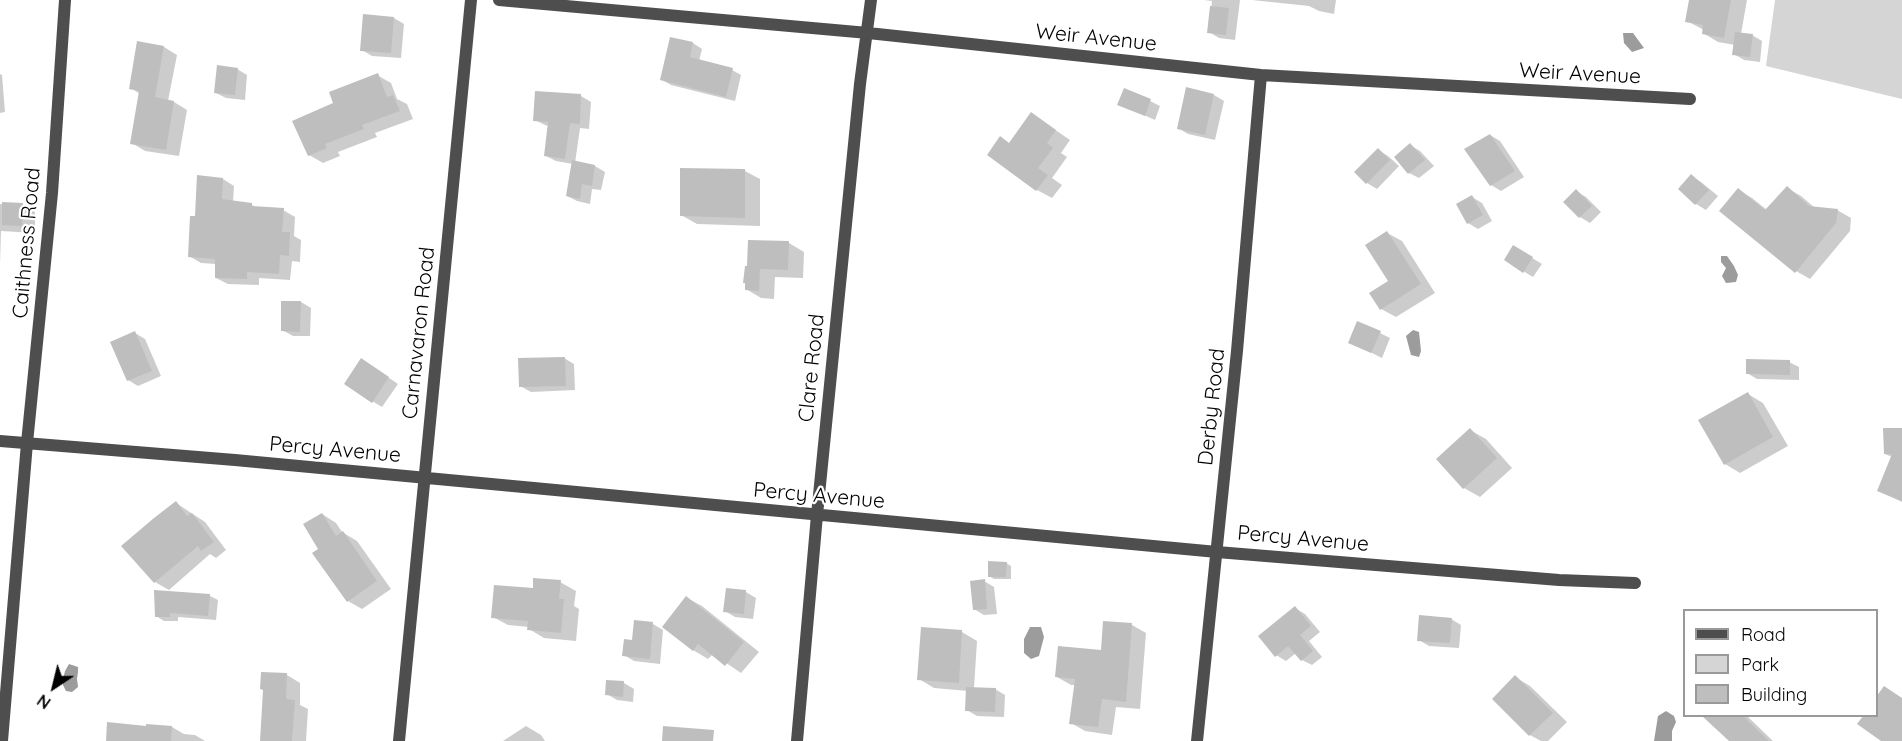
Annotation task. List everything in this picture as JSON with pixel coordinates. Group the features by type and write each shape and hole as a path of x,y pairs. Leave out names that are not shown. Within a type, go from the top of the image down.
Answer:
{"street":[{"name":"Caithness Road","path":"2,741 27,443 52,193 65,0"},
{"name":"Carnavaron Road","path":"399,741 471,0"},
{"name":"Weir Avenue","path":"499,0 868,33 1261,75 1690,99"},
{"name":"Clare Road","path":"797,741 817,515 870,0"},
{"name":"Derby Road","path":"1197,741 1237,351 1261,75"},
{"name":"Percy Avenue","path":"0,441 425,477 1217,552 1559,580 1635,583"}],"green space":[{"path":"1775,0 1902,0 1902,99 1766,66"}],"shaded area":[{"path":"1623,33 1633,33 1644,48 1632,52 1624,43"},
{"path":"1721,256 1727,256 1734,266 1738,275 1736,282 1726,283 1722,276 1726,268 1721,262"},
{"path":"1413,330 1419,332 1421,351 1419,357 1411,355 1406,336"},
{"path":"1030,627 1041,627 1044,637 1039,656 1031,659 1024,653 1024,639"},
{"path":"69,664 78,667 78,687 72,692 66,691 62,683"},
{"path":"1666,711 1674,716 1676,722 1672,731 1672,741 1654,741 1658,716"}],"building":[{"path":"1689,0 1731,0 1724,38 1702,34 1703,25 1685,22"},
{"path":"1210,6 1229,8 1226,35 1207,33"},
{"path":"363,14 394,17 391,53 360,51"},
{"path":"1735,32 1753,34 1750,57 1732,55"},
{"path":"670,37 693,42 690,57 733,68 726,97 660,80"},
{"path":"137,41 164,46 155,97 174,101 166,150 130,144 139,91 129,89"},
{"path":"217,65 238,68 235,95 214,93"},
{"path":"378,73 387,97 393,95 400,111 362,125 364,129 325,144 327,148 308,156 292,121 333,103 329,92"},
{"path":"1186,87 1214,94 1205,135 1177,129"},
{"path":"1124,88 1151,99 1145,116 1117,105"},
{"path":"535,91 581,94 580,124 570,123 565,159 544,156 548,122 533,121"},
{"path":"1031,112 1056,130 1047,143 1053,148 1038,168 1048,175 1036,191 987,155 1000,136 1009,143"},
{"path":"1490,134 1515,171 1490,186 1464,149"},
{"path":"1410,143 1425,160 1408,174 1394,157"},
{"path":"1378,148 1390,160 1366,184 1354,172"},
{"path":"572,160 595,165 592,186 582,184 580,199 566,196"},
{"path":"680,168 745,169 745,218 680,216"},
{"path":"1691,174 1709,190 1695,205 1678,189"},
{"path":"197,175 223,178 222,199 252,203 252,206 284,208 282,232 290,232 289,256 280,255 279,274 247,272 247,279 215,278 215,259 188,257 190,216 195,216"},
{"path":"1787,186 1809,206 1838,209 1836,223 1795,273 1719,211 1738,188 1765,210"},
{"path":"1576,189 1592,206 1579,218 1563,202"},
{"path":"1472,195 1483,215 1467,224 1456,204"},
{"path":"2,202 23,203 22,226 2,225"},
{"path":"1387,231 1421,284 1380,310 1369,293 1388,281 1365,245"},
{"path":"748,240 789,241 788,270 760,269 759,291 745,290 745,283 743,283 745,266 747,266"},
{"path":"1513,245 1533,257 1523,273 1504,260"},
{"path":"281,301 301,301 300,332 281,331"},
{"path":"1357,321 1381,331 1371,353 1348,343"},
{"path":"135,331 152,371 127,381 110,342"},
{"path":"565,357 566,386 519,387 518,358"},
{"path":"361,358 389,377 372,403 344,384"},
{"path":"1746,359 1790,360 1790,375 1746,374"},
{"path":"1748,392 1773,437 1724,465 1698,420"},
{"path":"1470,428 1497,458 1463,489 1436,459"},
{"path":"1883,428 1902,428 1902,501 1877,491 1892,454 1884,454"},
{"path":"176,501 187,516 192,513 214,542 201,551 198,546 154,583 121,546"},
{"path":"322,513 336,536 343,531 377,581 347,602 312,553 318,549 303,524"},
{"path":"988,561 1007,562 1006,577 988,577"},
{"path":"533,578 561,580 559,599 564,599 561,633 527,630 528,621 491,618 494,585 533,588"},
{"path":"985,579 987,609 973,610 970,581"},
{"path":"726,588 746,590 744,614 723,612"},
{"path":"154,590 210,594 208,616 170,613 170,617 155,617"},
{"path":"686,596 744,642 725,666 698,644 693,651 662,627"},
{"path":"1295,606 1311,626 1300,635 1313,651 1301,661 1288,646 1275,657 1258,636"},
{"path":"1419,615 1452,618 1450,643 1417,641"},
{"path":"634,620 653,622 650,659 622,656 624,639 632,640"},
{"path":"1103,621 1132,623 1126,702 1102,699 1098,727 1069,724 1075,679 1055,677 1058,646 1101,650"},
{"path":"921,627 962,630 959,683 917,680"},
{"path":"261,672 287,673 286,699 295,700 292,741 260,741 263,690 260,689"},
{"path":"1515,675 1553,713 1529,736 1492,699"},
{"path":"606,680 624,681 623,697 605,695"},
{"path":"1884,686 1902,698 1902,741 1881,741 1857,724 1862,717 1878,717 1878,694"},
{"path":"966,687 996,688 995,712 965,711"},
{"path":"1703,717 1744,717 1769,741 1729,741"},
{"path":"107,722 172,726 171,741 106,741"},
{"path":"663,726 714,730 713,741 662,741"}]}
